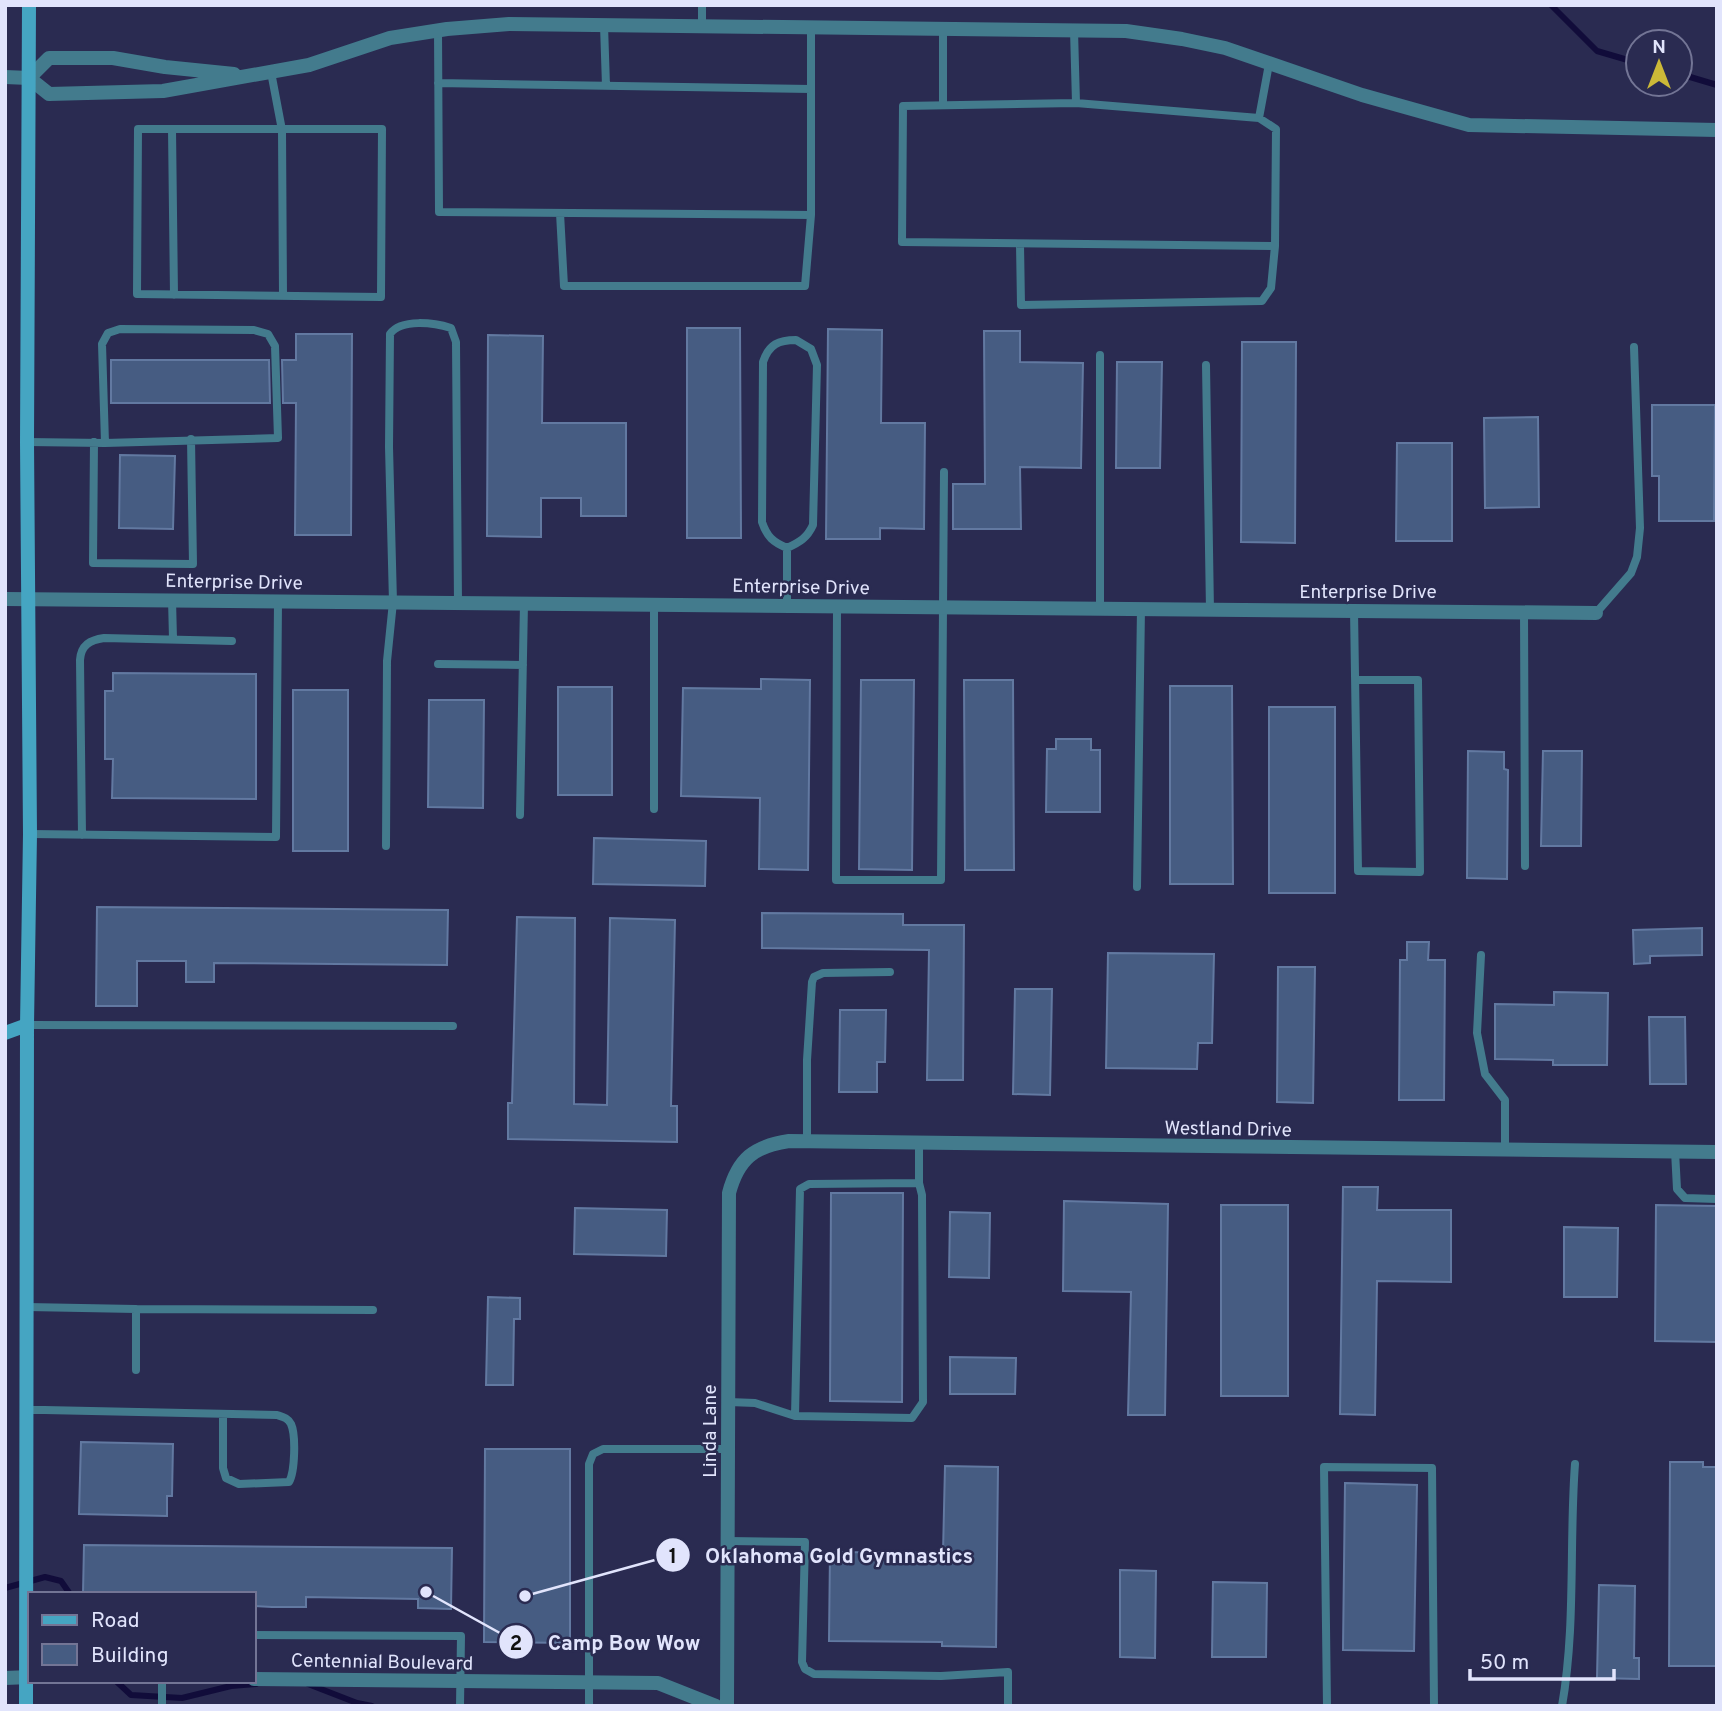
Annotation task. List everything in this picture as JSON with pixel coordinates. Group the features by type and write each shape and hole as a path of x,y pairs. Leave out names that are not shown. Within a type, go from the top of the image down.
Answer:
{"main road":[{"path":"26,1706 27,1025 30,834 27,442 29,5"},
{"path":"5,1033 27,1025"}],"street":[{"path":"5,77 29,78 49,94 163,91 309,65 390,38 438,30 509,24 1126,31 1225,48 1405,108 1469,125 1717,130"},
{"path":"29,78 49,58 113,58 165,67 253,76"},
{"name":"Enterprise Drive","path":"5,599 1596,613"},
{"name":"Westland Drive","path":"744,1160 758,1149 772,1144 807,1142 1717,1152"},
{"name":"Linda Lane","path":"727,1706 729,1193 734,1175 744,1160"},
{"path":"5,1678 28,1677"},
{"name":"Centennial Boulevard","path":"256,1679 658,1683 716,1706"}],"lane":[{"path":"702,5 702,26"},
{"path":"604,25 606,86"},
{"path":"560,213 564,286 804,286 811,215 811,28"},
{"path":"943,29 943,105"},
{"path":"438,30 439,212 811,215"},
{"path":"1074,30 1076,103"},
{"path":"1259,118 1269,64"},
{"path":"271,72 282,130 283,296"},
{"path":"438,83 811,89"},
{"path":"1020,243 1021,305 1262,301 1271,288 1275,246 1276,129 1259,118 1076,103 904,106 902,242 1020,243 1275,246"},
{"path":"138,129 172,129 382,129 381,297 137,294 138,129"},
{"path":"172,129 174,295"},
{"path":"386,846 387,661 393,602 389,447 390,334 394,328 404,324 439,324 451,328 456,342 458,603"},
{"path":"27,442 105,443 278,438 275,346 268,334 254,330 120,329 108,333 103,344 105,443"},
{"path":"796,340 811,349 817,365 813,524 809,535 800,543 787,548 774,542 766,533 762,522 763,362 767,350 775,343 796,340"},
{"path":"1596,613 1630,573 1637,557 1640,528 1634,347"},
{"path":"1100,355 1100,608"},
{"path":"1206,365 1210,610"},
{"path":"94,442 93,563 193,564 191,439"},
{"path":"837,606 836,880 941,880 944,472"},
{"path":"787,548 787,605"},
{"path":"172,600 173,639"},
{"path":"30,834 276,837 278,602"},
{"path":"520,815 524,603"},
{"path":"654,603 654,809"},
{"path":"1137,887 1141,608"},
{"path":"1354,610 1358,871 1420,873 1418,680 1356,680"},
{"path":"1524,612 1525,866"},
{"path":"82,835 80,660 83,647 104,638 232,641"},
{"path":"438,664 523,665"},
{"path":"1481,956 1477,1033 1485,1074 1505,1100 1505,1151"},
{"path":"807,1142 807,1060 814,977 823,973 890,972"},
{"path":"27,1025 453,1026"},
{"path":"729,1402 755,1403 795,1416 912,1418 923,1402 922,1195 919,1182 919,1144"},
{"path":"1675,1151 1677,1189 1685,1198 1717,1199"},
{"path":"795,1416 800,1189 810,1184 919,1182"},
{"path":"27,1307 373,1310"},
{"path":"136,1308 136,1370"},
{"path":"27,1410 277,1415 285,1417 291,1423 293,1431 294,1468 289,1482 239,1484 226,1478 223,1468 223,1414"},
{"path":"589,1706 589,1464 593,1454 604,1448 729,1449"},
{"path":"1562,1706 1570,1638 1575,1464"},
{"path":"1327,1706 1324,1467 1432,1468 1434,1706"},
{"path":"729,1541 805,1542 802,1662 805,1669 814,1674 941,1676 1008,1672 1008,1706"},
{"path":"256,1635 461,1636 460,1706"},
{"path":"162,1683 162,1706"}],"building":[{"path":"687,328 740,328 741,538 687,538"},
{"path":"828,329 882,330 881,423 925,423 924,529 880,528 880,539 826,539"},
{"path":"984,331 1020,331 1020,362 1083,363 1081,468 1020,467 1021,529 953,529 953,484 985,484"},
{"path":"296,334 352,334 351,535 295,535 296,403 283,403 282,360 296,360"},
{"path":"488,335 543,336 542,423 626,423 626,516 581,516 581,498 541,498 541,537 487,536"},
{"path":"1242,342 1296,342 1295,543 1241,542"},
{"path":"111,360 269,360 270,403 111,403"},
{"path":"1117,362 1162,362 1160,468 1116,468"},
{"path":"1652,405 1715,405 1714,521 1659,521 1659,476 1652,476"},
{"path":"1538,417 1539,507 1485,508 1484,418"},
{"path":"1397,443 1452,443 1452,541 1396,541"},
{"path":"120,455 175,456 173,529 119,528"},
{"path":"113,673 256,674 256,799 112,798 113,759 105,759 105,691 113,691"},
{"path":"761,679 810,680 808,870 759,869 760,798 681,796 683,688 761,689"},
{"path":"861,680 914,680 912,870 859,869"},
{"path":"964,680 1013,680 1014,870 965,870"},
{"path":"1170,686 1232,686 1233,884 1170,884"},
{"path":"558,687 612,687 612,795 558,795"},
{"path":"293,690 348,690 348,851 293,851"},
{"path":"429,700 484,700 483,808 428,807"},
{"path":"1269,707 1335,707 1335,893 1269,893"},
{"path":"1056,739 1091,739 1091,750 1100,750 1100,812 1046,812 1047,749 1056,749"},
{"path":"1468,751 1504,752 1504,769 1508,770 1507,879 1467,878"},
{"path":"1543,751 1582,751 1581,846 1541,846"},
{"path":"594,838 706,841 705,886 593,884"},
{"path":"97,907 448,910 447,965 214,963 214,982 186,982 186,961 137,961 137,1006 96,1006"},
{"path":"762,913 903,914 903,925 964,925 963,1080 927,1080 929,950 762,948"},
{"path":"517,917 575,918 574,1104 607,1105 610,918 675,920 671,1106 677,1106 677,1142 508,1139 508,1103 512,1103"},
{"path":"1702,928 1702,955 1650,956 1650,963 1634,964 1633,930"},
{"path":"1407,942 1429,942 1428,960 1445,960 1444,1100 1399,1100 1400,960 1407,960"},
{"path":"1108,953 1214,954 1212,1043 1198,1043 1197,1069 1106,1068"},
{"path":"1278,967 1315,967 1313,1103 1277,1102"},
{"path":"1015,989 1052,989 1050,1095 1013,1094"},
{"path":"1554,992 1608,993 1607,1065 1553,1065 1553,1060 1495,1059 1495,1004 1554,1005"},
{"path":"840,1010 886,1010 885,1062 877,1062 877,1092 839,1092"},
{"path":"1649,1017 1685,1017 1686,1084 1650,1084"},
{"path":"1343,1187 1378,1187 1377,1210 1451,1210 1451,1282 1377,1281 1375,1415 1340,1414"},
{"path":"831,1193 903,1193 902,1402 830,1401"},
{"path":"1064,1201 1168,1204 1165,1415 1128,1415 1131,1292 1063,1291"},
{"path":"1221,1205 1288,1205 1288,1396 1221,1396"},
{"path":"1656,1205 1717,1206 1717,1342 1655,1341"},
{"path":"575,1208 667,1210 666,1256 574,1254"},
{"path":"950,1212 990,1213 989,1278 949,1277"},
{"path":"1564,1227 1618,1228 1617,1297 1564,1297"},
{"path":"488,1297 520,1298 520,1319 514,1319 513,1385 486,1385"},
{"path":"950,1357 1016,1358 1015,1394 950,1394"},
{"path":"81,1442 173,1444 172,1496 167,1496 167,1516 79,1514"},
{"path":"485,1449 570,1449 570,1643 484,1642"},
{"path":"1670,1462 1703,1462 1703,1467 1717,1467 1717,1666 1669,1666"},
{"path":"945,1466 998,1467 996,1647 942,1646 942,1642 829,1641 830,1552 943,1553"},
{"path":"1345,1483 1417,1485 1414,1651 1343,1650"},
{"path":"84,1545 452,1548 451,1609 418,1608 418,1599 306,1597 306,1607 272,1607 256,1606 256,1592 83,1592"},
{"path":"1120,1570 1156,1571 1155,1658 1120,1657"},
{"path":"1213,1582 1267,1583 1266,1657 1212,1657"},
{"path":"1599,1585 1635,1586 1634,1658 1639,1658 1639,1679 1597,1678"}],"waterway":[{"path":"1551,5 1597,51 1624,59"},
{"path":"1694,78 1717,85"},
{"path":"5,1588 45,1577 61,1581 69,1592"},
{"path":"118,1683 131,1695 182,1698 231,1686 256,1684"},
{"path":"308,1684 372,1706"}],"place":[{"name":"Camp Bow Wow","path":"426,1592"},
{"name":"Oklahoma Gold Gymnastics","path":"525,1596"}]}
